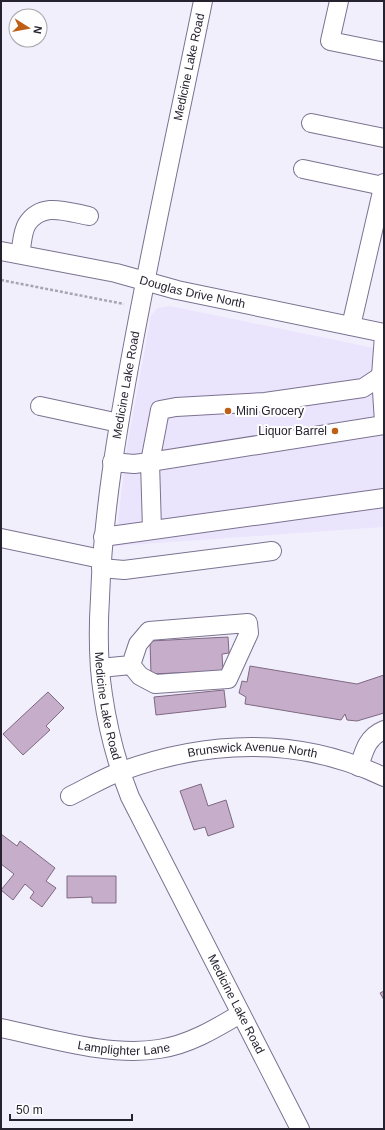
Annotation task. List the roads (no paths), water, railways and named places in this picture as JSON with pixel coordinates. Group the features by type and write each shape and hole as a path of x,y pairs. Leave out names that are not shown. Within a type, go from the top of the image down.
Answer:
{"street":[{"name":"Medicine Lake Road","path":"203,1 145,280 112,462 101,564 98,642 100,668 104,702 112,746 130,797 300,1129"},
{"path":"339,1 330,41 384,52"},
{"path":"311,123 384,138"},
{"path":"303,169 384,184 351,326"},
{"path":"20,254 26,225 38,212 48,209 89,216"},
{"name":"Douglas Drive North","path":"1,251 116,273 177,290 384,334"},
{"path":"384,334 381,376 384,422"},
{"path":"152,529 150,462 160,410 265,402 363,388 381,376"},
{"path":"40,406 119,423"},
{"path":"112,462 134,464 150,462 384,425"},
{"path":"103,537 384,498"},
{"path":"1,538 124,570 272,551"},
{"path":"248,623 249,633 228,679 155,684 140,676 131,665 138,644 149,631 248,623"},
{"path":"100,668 131,665"},
{"path":"359,767 367,743 377,733 384,730"},
{"name":"Brunswick Avenue North","path":"120,772 190,751 236,746 282,748 328,757 384,777"},
{"name":"Medicine Lake Road","path":"70,796 120,772"},
{"name":"Lamplighter Lane","path":"1,1028 95,1047 127,1050 159,1049 190,1040 240,1014"}],"place":[{"name":"Mini Grocery","path":"228,411"},
{"name":"Liquor Barrel","path":"335,431"}]}
